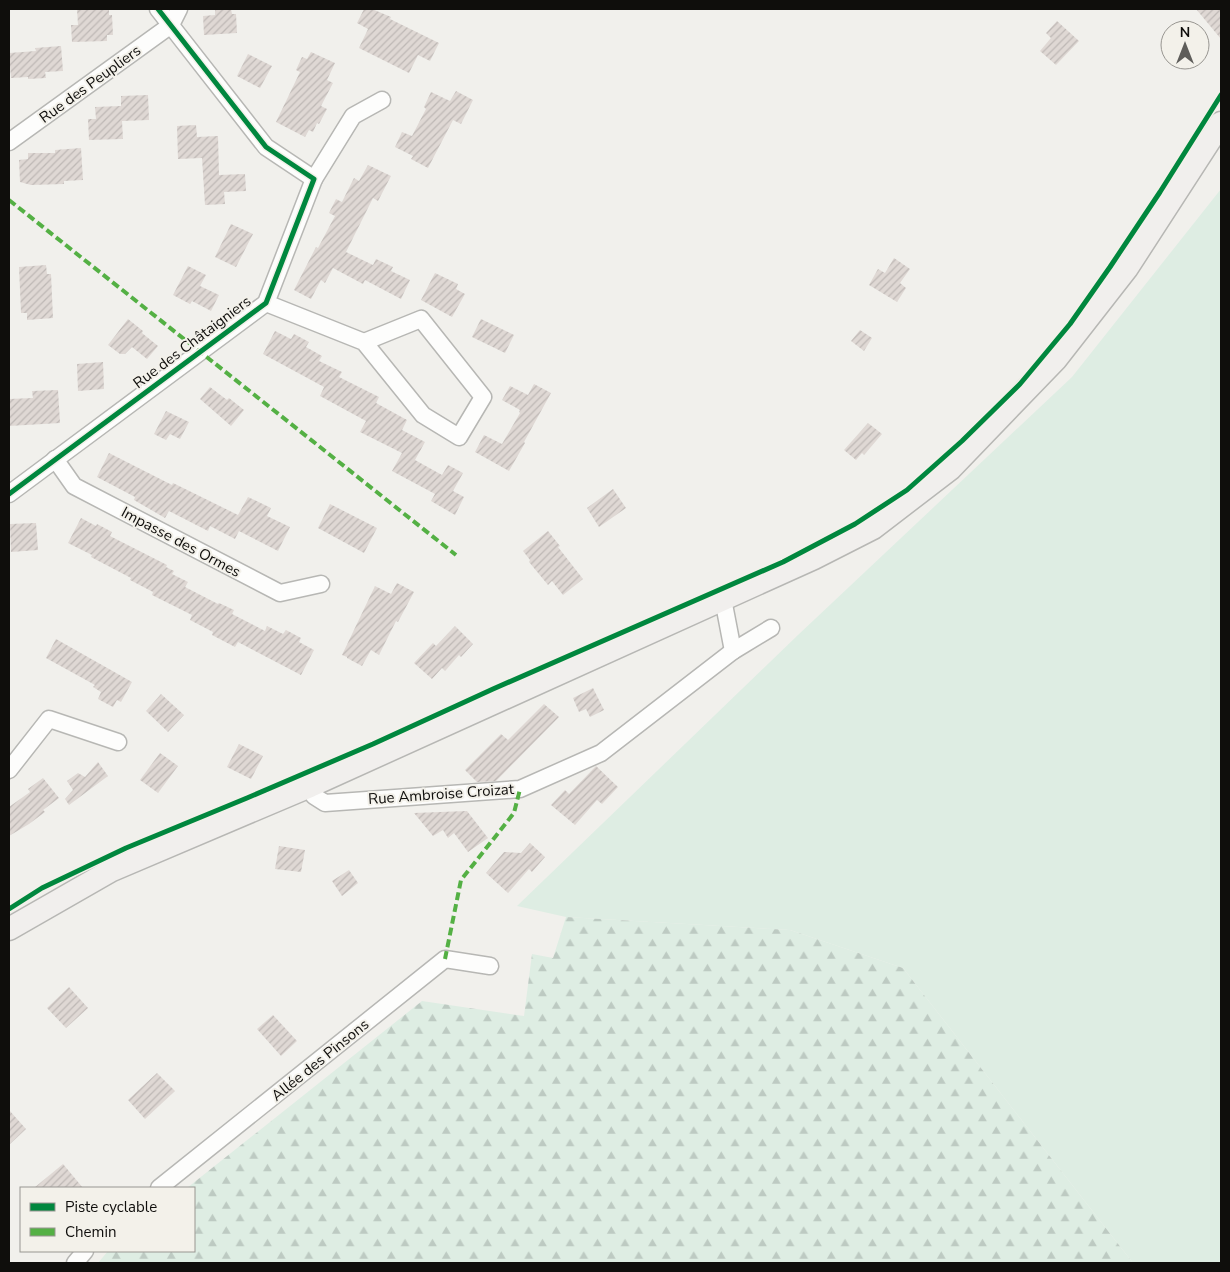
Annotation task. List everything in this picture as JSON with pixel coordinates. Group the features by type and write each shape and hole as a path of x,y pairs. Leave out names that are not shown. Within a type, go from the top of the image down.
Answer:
{"main road":[{"path":"9,929 112,870 310,786 723,600 814,558 873,528 950,469 1056,359 1127,268 1221,123"}],"street":[{"path":"158,9 266,147 314,179"},
{"path":"171,25 179,9"},
{"name":"Rue des Peupliers","path":"9,142 171,25"},
{"name":"Rue des Châtaigniers","path":"9,494 266,303 314,179 352,116 382,100"},
{"path":"266,303 364,342 423,415 459,437 483,397 421,319 364,342"},
{"name":"Impasse des Ormes","path":"56,459 74,486 280,593 321,584"},
{"path":"723,600 733,651"},
{"name":"Rue Ambroise Croizat","path":"310,786 314,796 325,803 520,788 601,753 733,651 771,628"},
{"path":"9,770 49,719 118,742"},
{"name":"Allée des Pinsons","path":"160,1187 445,960 490,966"},
{"path":"75,1263 84,1252"}],"green space":[{"path":"1221,189 1221,1263 1133,1263 903,968 790,930 566,917 517,906 798,635 1072,377"},
{"path":"566,917 790,930 903,968 1133,1263 98,1263 107,1252 195,1252 195,1187 188,1187 422,1001 524,1016 532,954 553,958"}],"building":[{"path":"77,9 109,9 109,15 112,15 113,35 107,35 107,41 72,42 71,25 78,25"},
{"path":"215,9 231,9 232,14 236,14 237,33 204,35 203,16 215,15"},
{"path":"364,9 372,9 391,17 390,19 439,43 430,61 418,55 409,73 359,48 368,29 357,23"},
{"path":"1196,9 1221,9 1221,39 1210,26 1210,20 1205,20"},
{"path":"1057,21 1079,41 1056,65 1040,51 1051,38 1046,33"},
{"path":"61,46 63,71 45,72 46,78 11,78 9,53 36,51 35,48"},
{"path":"311,52 335,63 327,80 333,83 321,106 327,109 313,132 309,130 305,137 276,122 300,72 296,70 302,57 307,59"},
{"path":"248,54 272,66 260,88 237,76"},
{"path":"456,91 473,100 461,124 453,120 428,168 411,159 413,156 395,147 402,132 412,136 426,109 424,107 431,92 450,101"},
{"path":"148,95 149,120 122,121 123,139 89,140 88,119 96,119 95,107 121,106 121,96"},
{"path":"196,125 197,137 218,136 219,175 245,174 246,191 224,192 225,204 205,205 202,158 178,159 177,126"},
{"path":"81,148 83,180 64,181 64,184 31,185 20,182 19,160 28,159 28,153 55,153 55,150"},
{"path":"368,165 391,176 378,201 373,198 346,252 373,265 376,259 393,267 391,271 410,280 401,299 365,280 363,284 333,268 325,283 321,280 311,299 294,290 316,247 318,248 335,216 329,213 336,199 342,202 354,178 359,181"},
{"path":"231,224 253,234 236,267 215,257"},
{"path":"894,258 910,269 900,283 906,288 897,302 869,285 878,269 885,273"},
{"path":"46,265 47,274 51,274 53,318 27,320 27,313 21,313 19,267"},
{"path":"188,266 206,275 200,286 219,295 211,311 192,301 190,304 173,295"},
{"path":"435,273 458,284 456,289 465,294 452,317 421,300"},
{"path":"128,319 158,346 147,359 132,347 125,354 120,354 108,345"},
{"path":"481,319 514,335 505,353 472,337"},
{"path":"860,330 872,338 864,351 851,341"},
{"path":"275,331 291,339 294,334 309,342 306,347 322,356 319,361 342,372 339,377 379,397 376,403 407,420 402,430 425,442 415,460 442,475 448,465 463,473 453,491 464,497 455,515 431,501 435,494 392,471 402,453 360,432 366,421 320,396 324,387 263,354"},
{"path":"103,362 104,389 78,391 77,364"},
{"path":"534,384 551,393 509,471 475,452 484,435 502,444 520,413 520,410 502,400 510,386 528,395"},
{"path":"210,387 227,400 229,398 244,410 231,426 200,399"},
{"path":"58,390 60,423 9,426 9,399 33,398 32,391"},
{"path":"166,411 189,422 180,439 170,434 166,440 154,434"},
{"path":"868,423 882,434 864,455 862,453 856,460 844,450"},
{"path":"109,453 172,485 173,483 238,515 248,497 271,508 267,516 290,527 278,551 239,531 235,539 210,526 208,531 169,511 165,518 134,500 135,497 97,477"},
{"path":"613,489 626,508 599,527 587,508"},
{"path":"330,504 377,528 364,553 318,528"},
{"path":"81,518 112,532 110,536 167,565 166,567 174,571 172,574 188,582 185,587 234,610 232,614 265,631 267,626 283,634 286,630 301,638 299,642 314,650 301,675 238,642 235,647 212,635 213,632 190,620 192,615 152,595 153,592 130,580 131,578 68,543"},
{"path":"36,523 38,550 11,552 10,524"},
{"path":"548,531 583,579 563,595 552,581 548,585 529,562 530,560 523,551"},
{"path":"397,583 414,592 398,622 396,621 379,655 371,650 362,666 342,655 375,586 391,594"},
{"path":"455,626 473,644 461,657 459,655 445,671 442,668 432,679 414,663 433,643 436,646"},
{"path":"56,639 132,682 121,702 117,700 113,707 98,699 101,692 93,687 95,685 46,658"},
{"path":"593,688 604,710 590,717 586,709 579,712 573,698"},
{"path":"161,694 184,715 168,732 146,711"},
{"path":"544,704 559,717 496,781 477,782 465,770 501,734 508,740"},
{"path":"239,744 263,756 251,779 227,767"},
{"path":"160,753 178,766 158,793 140,780"},
{"path":"98,762 108,776 69,805 65,799 73,790 67,781 78,773 85,777"},
{"path":"596,766 618,787 602,804 597,800 575,825 551,805 565,790 569,794"},
{"path":"43,778 59,798 43,810 45,812 9,836 9,807 30,792 28,789"},
{"path":"467,811 488,838 468,852 454,833 448,838 443,830 433,836 414,813"},
{"path":"530,843 545,857 532,872 529,869 508,893 486,873 504,852 521,853"},
{"path":"279,846 305,850 301,872 275,869"},
{"path":"349,870 358,883 342,896 332,881"},
{"path":"69,987 88,1008 66,1028 47,1008"},
{"path":"273,1015 297,1041 281,1056 257,1029"},
{"path":"157,1073 175,1091 145,1119 128,1100"},
{"path":"9,1110 26,1129 9,1145"},
{"path":"63,1164 82,1187 35,1187"}],"marked path":[{"path":"9,200 456,555"},
{"path":"445,959 461,880 514,813 520,789"}],"cycle path":[{"path":"9,494 266,303 314,179 266,147 158,9"},
{"path":"9,909 42,888 126,848 373,744 493,689 783,562 855,524 907,490 962,441 1020,384 1070,324 1160,192 1221,95"}]}
